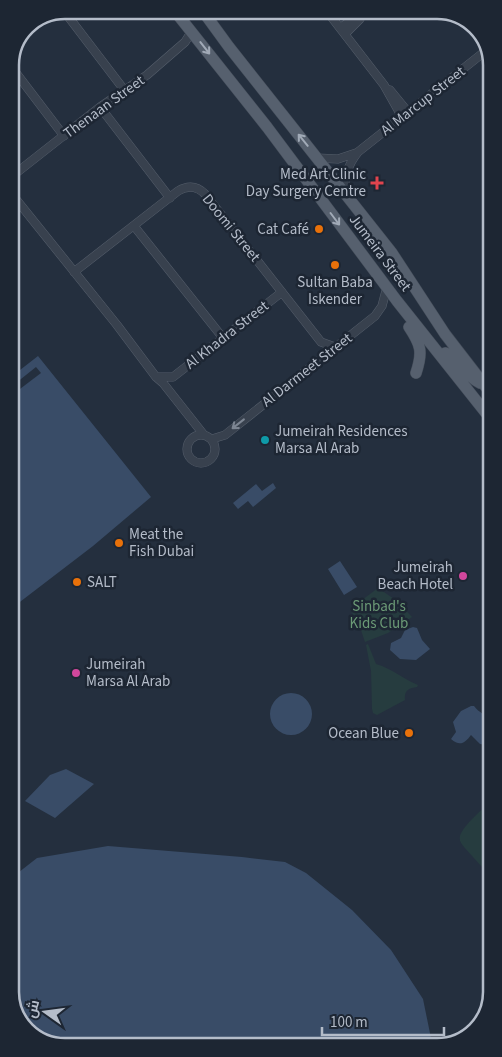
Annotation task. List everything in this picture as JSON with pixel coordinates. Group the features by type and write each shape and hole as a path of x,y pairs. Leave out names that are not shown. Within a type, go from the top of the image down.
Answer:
{"main road":[{"name":"Jumeira Street","path":"182,19 267,127 396,301 483,409"},
{"name":"Jumeira Street","path":"209,19 392,253 442,329 483,384"},
{"path":"396,301 412,308 431,331 437,332 442,329"},
{"path":"396,301 400,312 420,345 421,355 416,373"},
{"path":"440,355 450,354 469,377 483,386"}],"street":[{"path":"70,19 125,91"},
{"path":"333,19 405,114"},
{"path":"343,31 357,19"},
{"name":"Thenaan Street","path":"19,171 100,107 147,75 182,45 192,31"},
{"name":"Al Marcup Street","path":"345,193 347,169 358,152 482,54"},
{"path":"19,78 64,136"},
{"path":"100,107 170,198"},
{"name":"Al Marcup Street","path":"317,158 338,159 358,152"},
{"name":"Doomi Street","path":"74,272 170,198 186,188 194,187 202,191 321,342 335,348"},
{"path":"19,203 156,377 216,446 215,455 209,461 201,463 191,459 187,452 188,444 192,439 188,422 158,385 156,377"},
{"path":"134,226 223,338"},
{"name":"Al Darmeet Street","path":"192,439 196,436 225,435 378,313 384,302 386,288"},
{"name":"Al Khadra Street","path":"156,377 173,377 282,292"},
{"path":"321,342 322,358"},
{"name":"Al Khadra Street","path":"171,394 173,377"}],"green space":[{"name":"Sinbad's Kids Club","path":"378,588 397,601 412,617 388,633 365,642 350,609"},
{"path":"368,644 376,664 418,685 408,690 405,694 405,700 377,715 373,713 372,709 371,671 366,645"},
{"path":"483,809 483,868 460,842 462,832"}],"water":[{"path":"38,356 151,497 93,546 19,603 19,371"},
{"path":"273,483 276,488 253,507 248,501 238,509 233,503 256,484 262,491"},
{"path":"340,561 357,587 344,595 328,569"},
{"path":"413,627 417,628 422,640 430,649 416,660 400,659 390,650 391,643 401,638 405,630"},
{"path":"295,693 303,696 309,702 312,714 309,726 303,732 287,735 279,732 273,726 270,710 273,702 279,696"},
{"path":"474,706 483,714 483,745 471,735 462,743 457,743 451,739 456,732 453,722 461,711"},
{"path":"66,769 94,784 55,818 25,801 50,775"},
{"path":"108,846 285,862 306,873 352,910 391,950 423,999 431,1038 62,1038 50,1036 35,1027 25,1015 22,1010 19,992 19,872 37,858"}],"pier":[{"path":"36,367 41,373 19,390 19,381"}],"place":[{"name":"Med Art Clinic Day Surgery Centre","path":"377,183"},
{"name":"Cat Café","path":"319,229"},
{"name":"Sultan Baba Iskender","path":"335,265"},
{"name":"Jumeirah Residences Marsa Al Arab","path":"265,440"},
{"name":"Meat the Fish Dubai","path":"119,543"},
{"name":"Jumeirah Beach Hotel","path":"463,576"},
{"name":"SALT","path":"77,582"},
{"name":"Jumeirah Marsa Al Arab","path":"76,673"},
{"name":"Ocean Blue","path":"409,733"}]}
